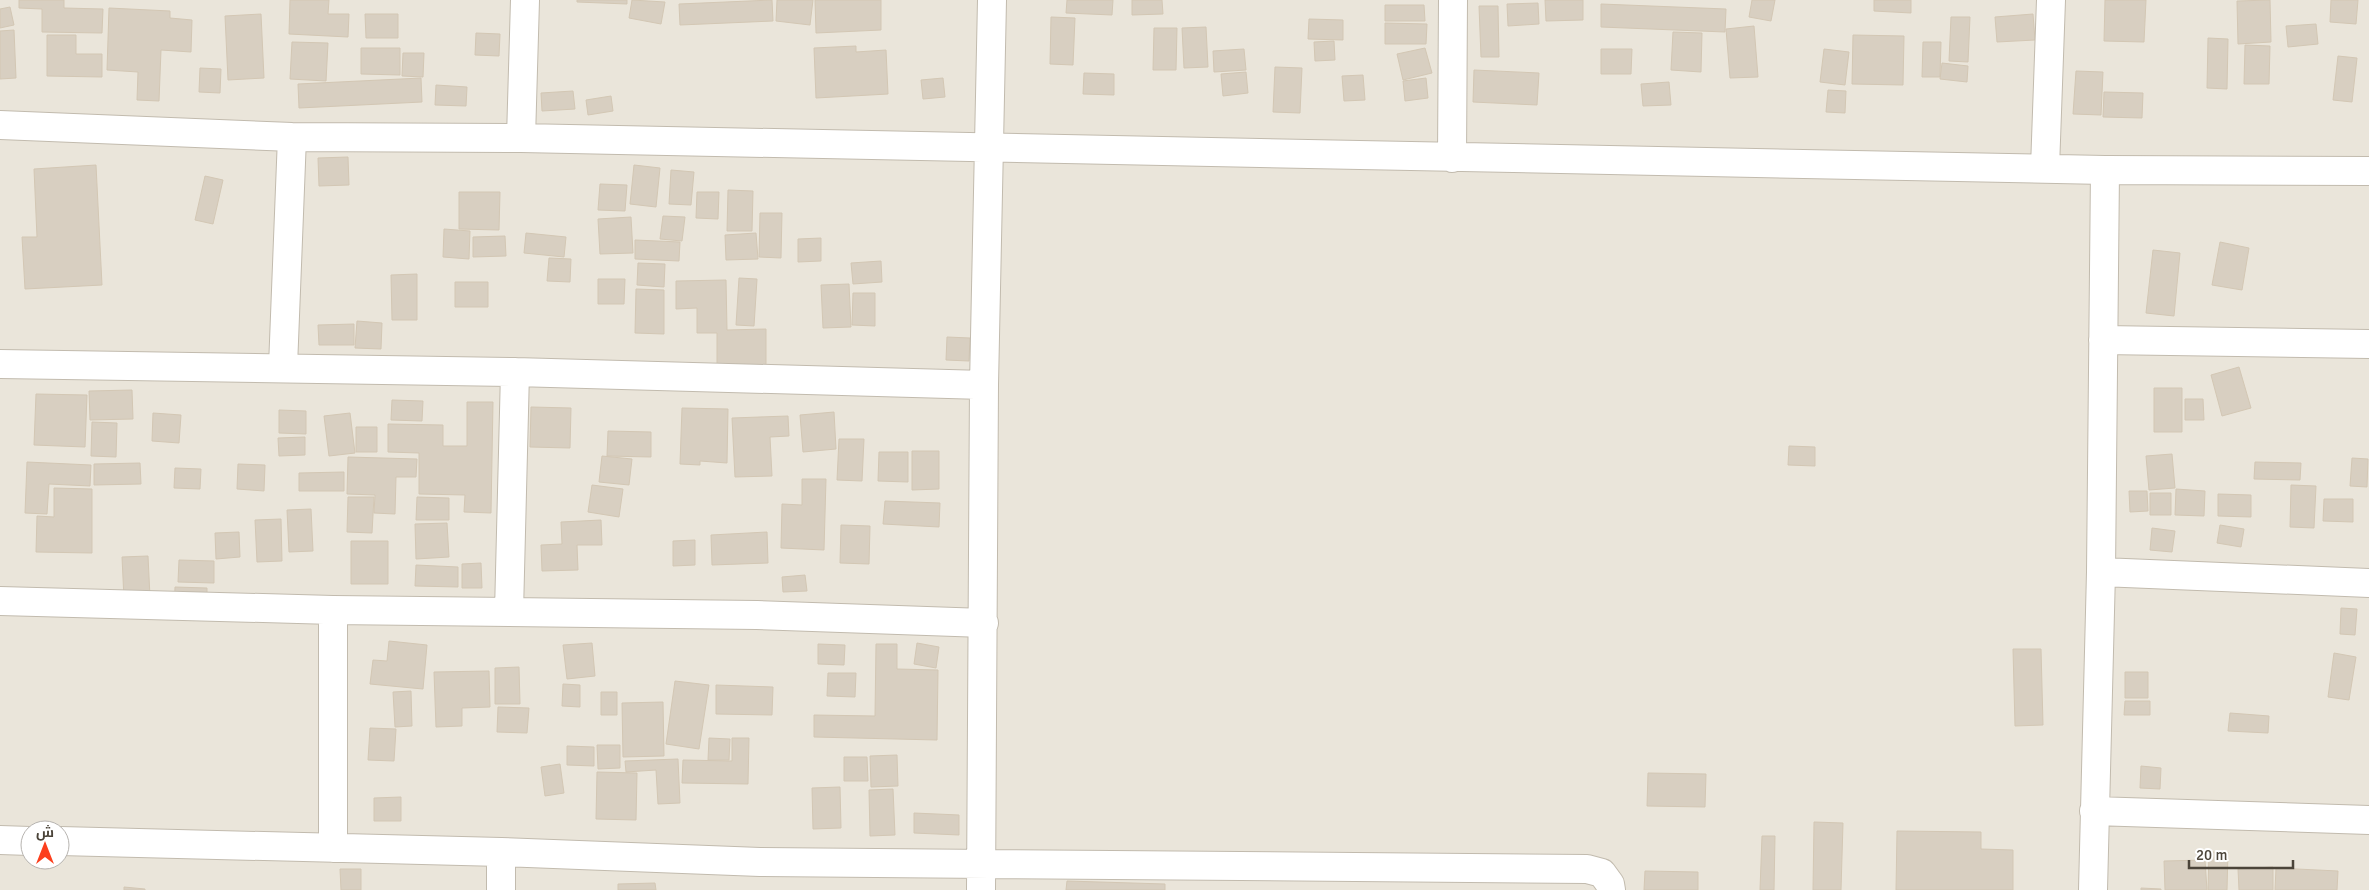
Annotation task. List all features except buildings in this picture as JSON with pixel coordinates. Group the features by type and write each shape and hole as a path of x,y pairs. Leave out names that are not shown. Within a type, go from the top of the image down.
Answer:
{"street":[{"path":"521,138 525,0"},
{"path":"981,878 984,385 992,0"},
{"path":"1452,158 1453,0"},
{"path":"2045,168 2051,0"},
{"path":"0,125 292,137 521,138 2106,170 2369,171"},
{"path":"283,367 292,137"},
{"path":"2093,890 2106,170"},
{"path":"2103,340 2369,344"},
{"path":"0,364 283,367 984,385"},
{"path":"509,612 515,372"},
{"path":"2100,572 2369,583"},
{"path":"0,601 333,610 757,614 984,623"},
{"path":"333,610 333,848"},
{"path":"2094,811 2369,820"},
{"path":"0,840 20,841"},
{"path":"70,841 502,852 760,862 981,878 1587,869 1602,873 1610,884 1611,890"},
{"path":"501,890 502,852"}],"shaded area":[{"path":"0,0 2369,0 2369,890 0,890"}]}
